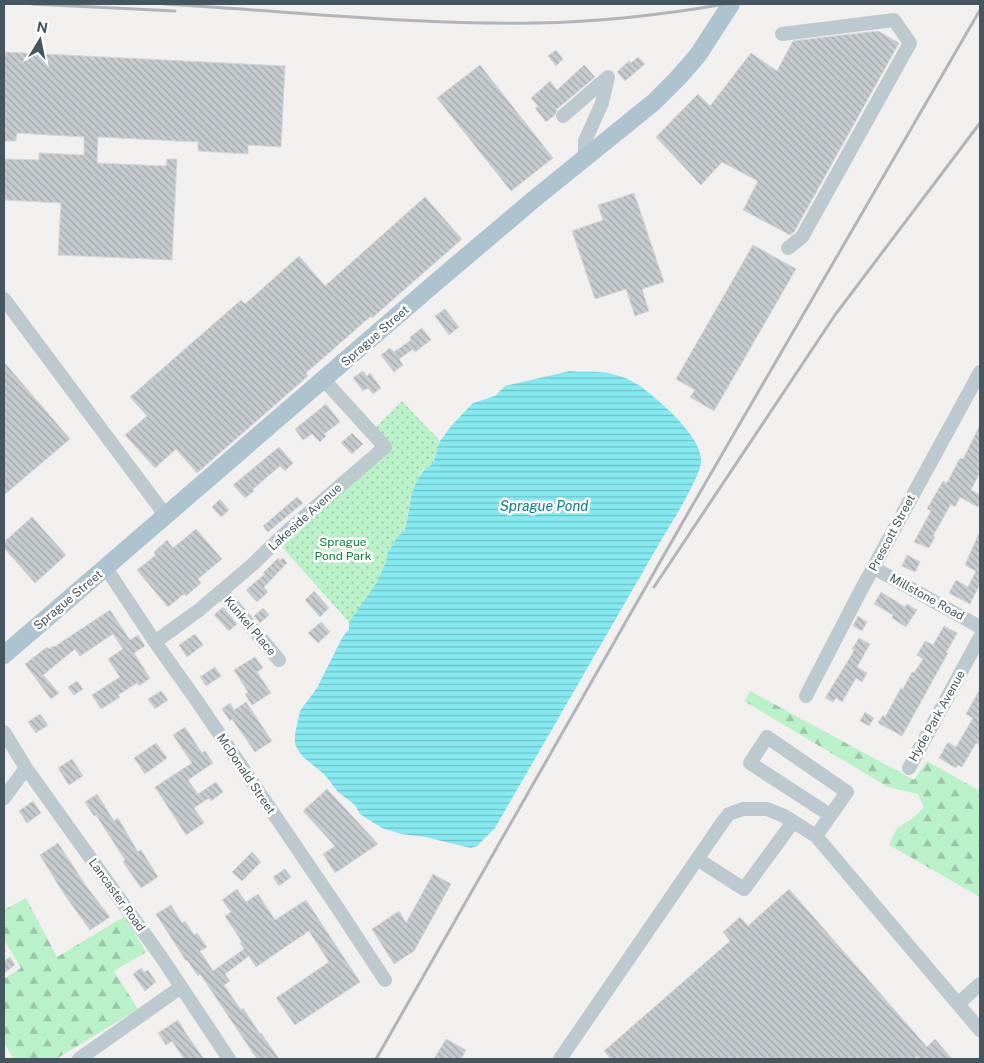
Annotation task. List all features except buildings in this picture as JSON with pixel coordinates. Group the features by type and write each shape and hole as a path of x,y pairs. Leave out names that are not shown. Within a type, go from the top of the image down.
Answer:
{"main road":[{"name":"Sprague Street","path":"4,655 520,211 666,90 698,55 731,4"}],"street":[{"path":"782,34 894,20 910,44 802,237 788,248"},
{"path":"563,116 608,77 602,103 585,141 585,158"},
{"path":"4,299 166,516"},
{"name":"Prescott Street","path":"806,696 980,372"},
{"name":"Lakeside Avenue","path":"155,642 199,610 385,447 324,380"},
{"name":"McDonald Street","path":"106,568 338,907 385,980"},
{"name":"Millstone Road","path":"874,568 980,627"},
{"name":"Kunkel Place","path":"221,591 279,660"},
{"name":"Hyde Park Avenue","path":"909,768 980,637"},
{"name":"Lancaster Road","path":"4,732 26,768 162,958 229,1059"},
{"path":"816,836 847,792 766,737 750,762 830,815"},
{"path":"4,798 26,768"},
{"path":"560,1059 724,820 729,814 750,808 767,809 777,812 816,836 980,1030"},
{"path":"697,859 744,889 793,822"},
{"path":"958,1004 980,984"},
{"path":"80,1059 181,987"}],"green space":[{"name":"Sprague Pond Park","path":"402,401 440,441 433,464 421,472 417,481 410,502 404,532 398,536 388,552 386,562 377,582 349,622 281,546 392,447 375,428"},
{"path":"750,691 914,780 927,761 980,791 980,897 889,845 897,828 913,818 924,807 918,794 888,787 744,701"},
{"path":"26,898 57,957 125,916 146,952 114,971 138,1009 56,1059 14,1059 4,1043 4,979 21,968 4,940 4,910"}],"water":[{"name":"Sprague Pond","path":"570,371 602,372 619,376 637,384 658,400 688,431 700,452 701,462 695,479 495,828 477,846 471,848 425,837 401,834 382,828 360,814 355,805 338,792 324,774 303,757 298,750 295,744 295,734 300,711 317,688 342,638 349,629 349,622 377,582 386,562 388,552 398,536 404,532 415,485 425,469 433,464 440,441 452,425 473,403 495,396 505,386"}],"railway":[{"path":"32,4 175,11"},
{"path":"164,4 396,20 490,23 536,23 607,19 654,15 725,4"},
{"path":"376,1059 688,513 980,10"},
{"path":"654,587 835,315 980,123"}]}
